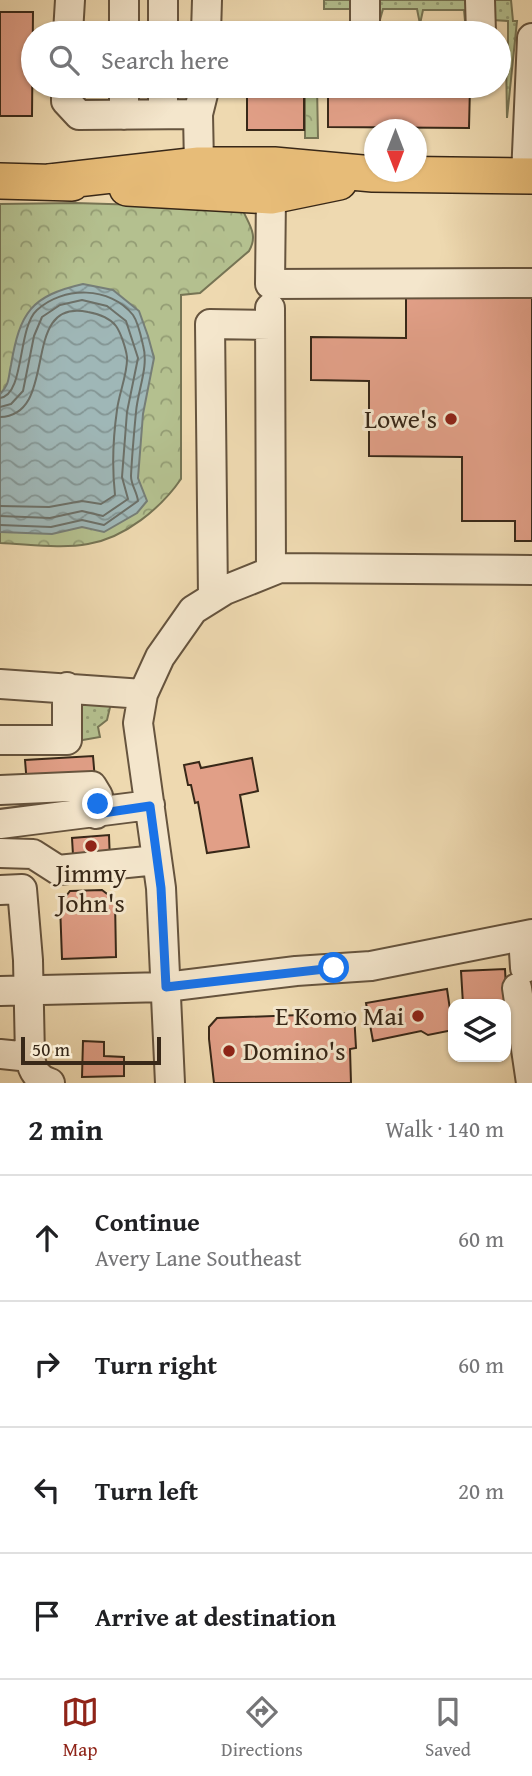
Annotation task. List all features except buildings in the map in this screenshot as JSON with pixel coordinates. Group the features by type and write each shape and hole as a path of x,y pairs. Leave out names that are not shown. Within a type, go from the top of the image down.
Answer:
{"main road":[{"path":"50,181 199,165 274,165 364,173"},
{"path":"427,175 529,176"},
{"path":"0,181 50,181 193,194 271,196 364,176"}],"street":[{"path":"69,21 70,0"},
{"path":"124,0 124,21"},
{"path":"163,0 163,21"},
{"path":"206,21 207,0"},
{"path":"365,0 365,21"},
{"path":"481,0 481,21"},
{"path":"529,176 532,38"},
{"path":"66,98 79,115 198,114"},
{"path":"124,98 124,115"},
{"path":"163,98 163,114"},
{"path":"199,165 198,114 202,98"},
{"path":"271,196 271,571"},
{"path":"270,284 532,283"},
{"path":"214,597 210,324 270,324"},
{"path":"170,1083 158,860 138,723 143,694 160,657 193,610 214,597 280,568 532,570"},
{"path":"0,684 143,694"},
{"path":"0,740 67,740 67,687"},
{"path":"0,790 92,786 98,796 84,816"},
{"path":"0,824 150,806"},
{"path":"0,853 33,854 58,870 158,860"},
{"path":"0,890 22,889 28,960 13,991 31,1067 41,1081 50,1083"},
{"path":"13,991 166,987 296,971 371,966 526,936 521,978 531,1083"},
{"path":"521,978 532,1042"},
{"path":"0,1055 30,1057"}],"green space":[{"path":"324,0 356,0 353,21 350,9 324,9"},
{"path":"378,0 470,0 468,21 465,21 464,10 423,10 419,21 417,9 383,9 379,21"},
{"path":"492,0 511,0 513,21 517,21 511,79 511,21 493,20"},
{"path":"305,98 317,98 318,138 305,138"},
{"path":"75,203 242,208 252,229 252,245 249,251 200,293 181,295 181,479 173,490 141,520 102,541 67,546 0,543 0,204"},
{"path":"112,699 107,720 98,727 100,737 77,741 79,701"}],"water":[{"path":"83,284 113,290 139,311 148,336 154,358 143,414 138,478 147,501 137,513 104,532 82,527 52,534 0,532 0,394 8,381 19,332 24,319 40,301 51,294"}],"place":[{"name":"Lowe's","path":"451,419"},
{"name":"Jimmy John's","path":"91,846"},
{"name":"E Komo Mai","path":"418,1016"},
{"name":"Domino's","path":"229,1051"}],"route":[{"path":"98,804 96,814 150,806 161,888 166,987 334,968"}]}
